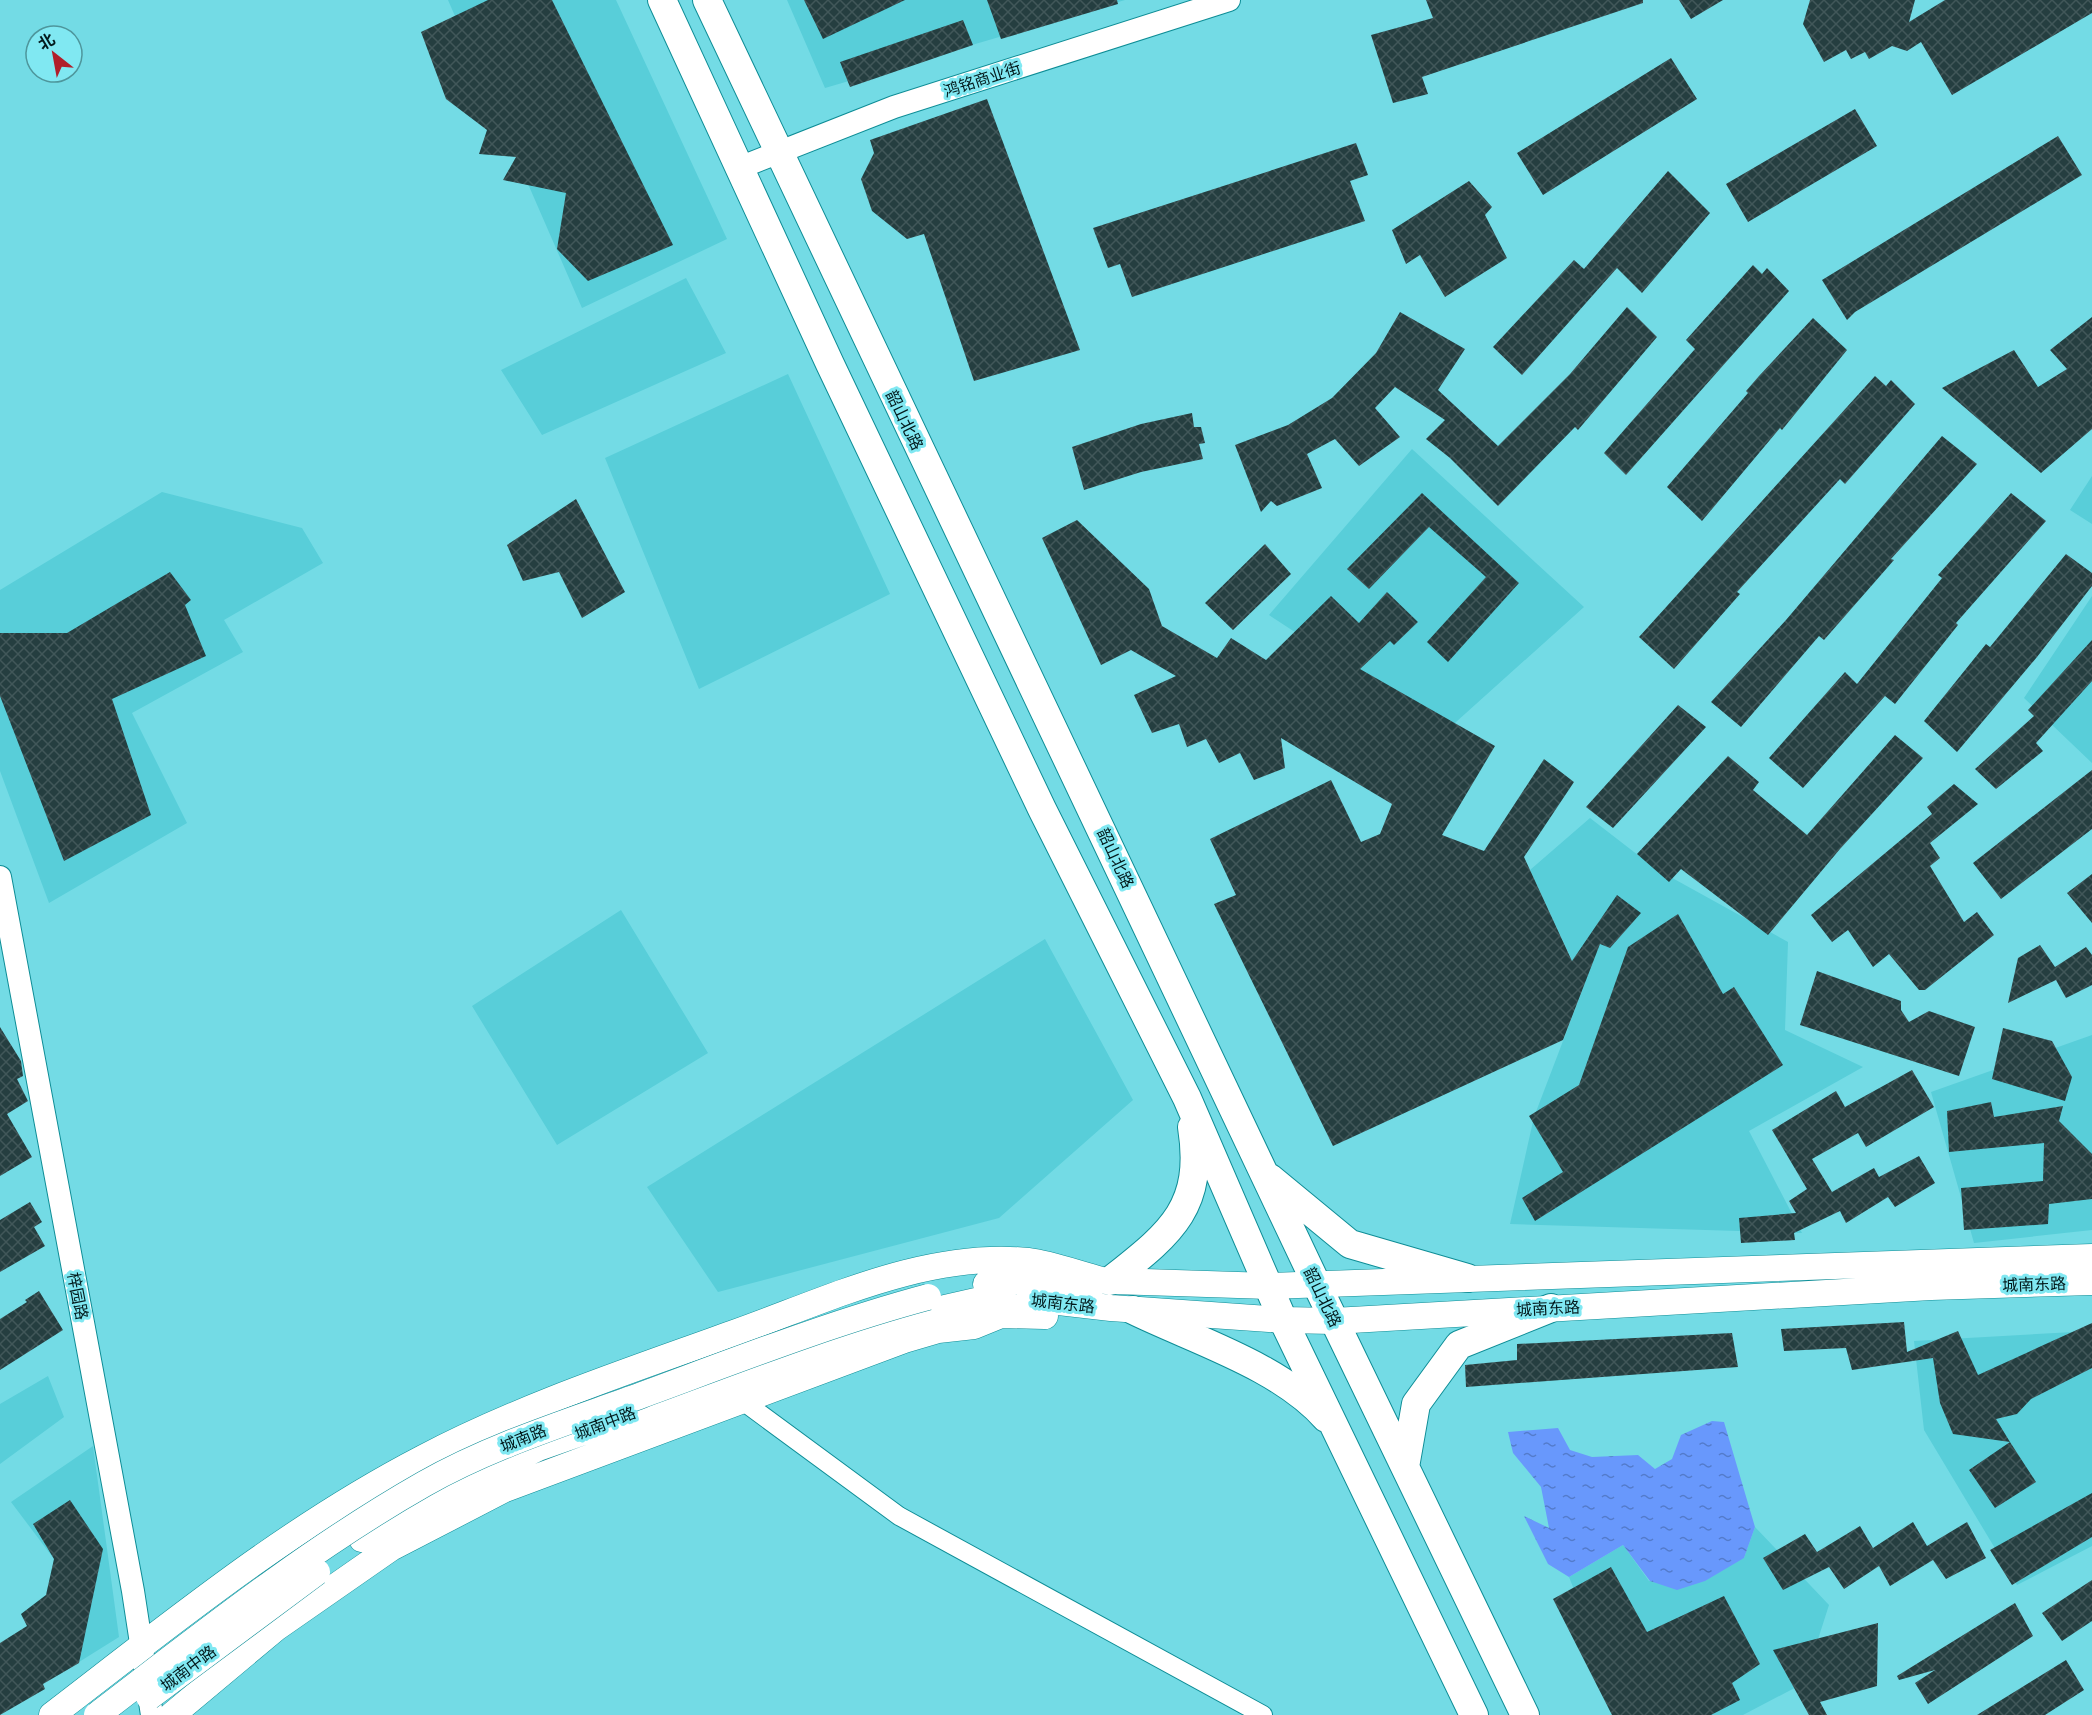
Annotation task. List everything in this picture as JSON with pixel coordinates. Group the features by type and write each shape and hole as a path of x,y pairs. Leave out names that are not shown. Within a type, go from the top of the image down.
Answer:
{"main road":[{"path":"662,0 830,364 1042,809 1187,1098 1283,1320 1474,1715"},
{"name":"韶山北路","path":"707,0 1334,1321 1526,1715"},
{"path":"172,1715 276,1628 391,1548 506,1489 744,1402 904,1340 938,1330 974,1326 1001,1315 1048,1316 1114,1295 1172,1228 1184,1210 1191,1190 1195,1149 1187,1098"},
{"path":"1264,1173 1350,1244 1467,1278"},
{"name":"城南东路","path":"1114,1295 1316,1283 2092,1257"},
{"path":"52,1715 246,1565 348,1500 423,1458 525,1410 865,1286 932,1266 980,1260 1030,1262 1114,1295 1177,1331 1234,1353 1291,1390 1322,1414 1336,1430"},
{"name":"城南东路","path":"1006,1289 1114,1295 1283,1320 1334,1321 1931,1287 2092,1282"},
{"name":"城南路","path":"96,1715 238,1607 352,1527 426,1483 483,1454 834,1325 967,1286 1006,1289"},
{"name":"城南中路","path":"124,1715 362,1539 491,1469 538,1448 640,1410 919,1314 1006,1289"},
{"path":"1405,1467 1416,1404 1459,1346 1551,1308"}],"street":[{"name":"鸿铭商业街","path":"739,168 894,107 1229,0"},
{"name":"梓园路","path":"0,877 142,1646 152,1715"},
{"path":"744,1402 899,1516 1263,1715"}],"shaded area":[{"path":"448,0 616,0 727,239 582,308"},
{"path":"787,0 1125,0 825,88"},
{"path":"686,278 726,353 542,435 501,370"},
{"path":"788,374 890,594 699,689 605,458"},
{"path":"1412,449 1584,607 1446,731 1269,615"},
{"path":"2092,476 2092,524 2070,510"},
{"path":"162,492 302,528 323,563 224,620 243,652 132,713 187,823 49,903 0,771 0,590"},
{"path":"2092,596 2092,763 2024,698"},
{"path":"1590,818 1656,869 1788,942 1785,1030 1863,1067 1749,1131 1802,1233 1510,1224 1534,1117 1584,986 1530,870"},
{"path":"621,910 708,1053 557,1145 472,1006"},
{"path":"1045,939 1133,1100 999,1218 718,1292 647,1187"},
{"path":"2092,1035 2092,1230 1974,1243 1931,1092"},
{"path":"2092,1331 2092,1546 2017,1585 1924,1430 1914,1341"},
{"path":"48,1376 64,1417 0,1464 0,1404"},
{"path":"93,1446 119,1637 55,1677 21,1614 46,1595 54,1559 11,1502"},
{"path":"1755,1527 1829,1605 1804,1683 1743,1715 1624,1715 1569,1577 1623,1545 1649,1581 1744,1558"}],"water":[{"path":"1712,1421 1724,1422 1755,1527 1744,1558 1705,1581 1677,1590 1650,1581 1623,1545 1569,1577 1548,1564 1524,1516 1549,1528 1541,1487 1513,1453 1508,1432 1558,1428 1570,1450 1592,1457 1638,1455 1655,1469 1672,1459 1681,1435"}],"building":[{"path":"488,0 552,0 673,245 588,281 557,249 566,193 503,180 516,157 479,154 487,130 446,99 421,32"},
{"path":"804,0 905,0 823,39"},
{"path":"987,0 1117,0 1118,4 1001,39"},
{"path":"1426,0 1643,0 1643,3 1422,77 1428,94 1393,103 1371,35 1433,18"},
{"path":"1679,0 1723,0 1691,19"},
{"path":"1810,0 1915,0 1909,22 1945,0 2092,0 2092,13 1952,95 1921,42 1907,51 1892,46 1869,59 1865,52 1851,59 1846,50 1824,62 1803,24"},
{"path":"963,20 973,45 850,87 840,62"},
{"path":"1671,58 1697,99 1543,195 1517,153"},
{"path":"987,99 1080,350 974,381 924,234 907,239 872,211 861,179 874,153 870,140"},
{"path":"1855,109 1877,146 1748,222 1726,184"},
{"path":"2058,136 2082,175 1855,312 1847,320 1822,280"},
{"path":"1356,143 1368,175 1350,181 1365,221 1132,297 1120,264 1108,268 1093,228"},
{"path":"1668,171 1710,213 1642,293 1617,268 1522,375 1493,347 1574,260 1584,269"},
{"path":"1469,181 1492,207 1485,215 1507,258 1445,297 1420,255 1406,264 1392,230"},
{"path":"1753,265 1762,274 1767,268 1789,291 1626,475 1604,453 1695,349 1686,340"},
{"path":"1627,307 1657,337 1578,430 1575,427 1498,506 1450,458 1426,439 1445,420 1395,387 1375,408 1400,437 1359,466 1335,439 1307,454 1322,488 1277,506 1271,501 1261,512 1235,445 1288,425 1332,398 1376,353 1400,312 1465,349 1438,390 1498,446 1570,374"},
{"path":"2092,317 2092,429 2041,473 1942,388 2014,350 2038,387 2067,369 2050,350"},
{"path":"1813,318 1847,350 1782,430 1780,428 1702,521 1667,487 1748,393 1746,391"},
{"path":"1875,376 1886,386 1891,380 1915,404 1845,484 1840,479 1737,592 1740,594 1674,669 1639,637"},
{"path":"1192,413 1194,427 1201,427 1205,443 1199,444 1203,459 1141,472 1084,490 1072,447 1141,424"},
{"path":"1942,436 1977,464 1891,559 1894,560 1824,640 1819,636 1741,727 1711,702 1786,620"},
{"path":"1422,493 1519,583 1448,662 1427,642 1486,577 1429,527 1369,589 1347,569"},
{"path":"2011,493 2046,521 1956,623 1958,625 1895,704 1885,696 1803,788 1769,758 1845,672 1857,684 1942,578 1938,575"},
{"path":"576,499 625,592 582,618 559,572 523,581 507,545"},
{"path":"1077,520 1149,589 1162,626 1217,658 1231,638 1266,660 1331,596 1359,623 1387,592 1418,622 1394,645 1390,641 1360,669 1495,746 1442,835 1484,851 1544,759 1574,782 1524,857 1572,961 1617,895 1641,913 1610,948 1600,944 1563,1040 1333,1146 1214,904 1236,895 1210,839 1331,780 1361,842 1380,834 1392,804 1281,738 1285,768 1254,780 1240,753 1219,763 1206,739 1187,747 1179,724 1152,733 1134,695 1176,676 1131,650 1101,665 1042,538"},
{"path":"1265,544 1291,574 1233,630 1205,603"},
{"path":"2066,554 2092,573 2092,586 2037,657 1957,752 1924,721 1986,644 1990,647"},
{"path":"170,572 191,600 185,605 206,656 112,699 151,815 64,861 0,696 0,633 67,633"},
{"path":"2092,640 2092,681 2036,743 2043,751 1996,789 1975,769 2034,716 2028,710"},
{"path":"1678,705 1706,727 1613,828 1586,807"},
{"path":"1895,735 1923,758 1840,849 1768,935 1681,869 1669,882 1637,854 1728,756 1759,782 1753,790 1807,835"},
{"path":"2092,770 2092,829 2001,899 1973,863"},
{"path":"1954,784 1978,804 1930,843 1940,858 1930,866 1964,922 1977,912 1994,935 1925,990 1919,990 1889,954 1873,967 1848,930 1832,942 1811,915 1932,814 1927,807"},
{"path":"2092,874 2092,923 2067,893"},
{"path":"1678,914 1723,994 1734,987 1783,1065 1535,1221 1522,1198 1563,1172 1529,1116 1579,1085 1628,947"},
{"path":"2040,945 2055,967 2086,947 2092,955 2092,985 2066,998 2056,980 2008,1003 2018,958"},
{"path":"1817,971 1901,1001 1901,1010 1909,1022 1929,1011 1975,1027 1959,1076 1800,1025"},
{"path":"0,1027 21,1061 23,1076 17,1079 28,1101 7,1114 32,1157 0,1176"},
{"path":"2003,1028 2052,1041 2072,1077 2065,1101 1992,1079"},
{"path":"1912,1070 1934,1107 1866,1147 1858,1133 1812,1159 1832,1192 1874,1168 1879,1177 1919,1156 1935,1183 1895,1207 1888,1197 1846,1223 1840,1211 1794,1233 1795,1240 1741,1243 1739,1218 1796,1213 1789,1201 1807,1189 1772,1130 1836,1091 1845,1107"},
{"path":"1991,1102 1994,1117 2063,1106 2059,1121 2092,1154 2092,1199 2049,1204 2048,1224 1964,1230 1961,1188 2043,1181 2044,1143 1949,1152 1947,1111"},
{"path":"30,1202 42,1222 34,1227 45,1246 0,1272 0,1220"},
{"path":"39,1291 63,1330 0,1370 0,1319 27,1302 25,1300"},
{"path":"1904,1322 1907,1352 1958,1331 1978,1375 2092,1323 2092,1368 2031,1399 2017,1414 1996,1419 2010,1442 1953,1434 1940,1403 1933,1358 1852,1370 1846,1348 1784,1351 1781,1329"},
{"path":"1732,1333 1738,1367 1466,1387 1465,1365 1517,1360 1517,1344"},
{"path":"2010,1442 2036,1482 1995,1508 1969,1470"},
{"path":"2092,1493 2092,1537 2012,1585 1990,1550"},
{"path":"70,1500 103,1549 79,1663 43,1684 45,1689 0,1715 0,1643 27,1626 21,1614 46,1595 54,1559 33,1524"},
{"path":"1913,1522 1927,1546 1967,1522 1986,1558 1946,1579 1933,1560 1890,1586 1879,1566 1844,1589 1829,1567 1783,1590 1763,1558 1805,1534 1817,1552 1860,1526 1873,1548"},
{"path":"1611,1567 1647,1632 1724,1596 1760,1664 1732,1683 1740,1700 1711,1715 1612,1715 1553,1599"},
{"path":"2092,1580 2092,1621 2062,1641 2042,1613"},
{"path":"2015,1603 2033,1636 1928,1704 1915,1683 1935,1670 1899,1680 1897,1676"},
{"path":"1878,1623 1877,1686 1820,1702 1827,1715 1809,1715 1773,1650"},
{"path":"2066,1660 2084,1690 2045,1715 1977,1715"}]}
